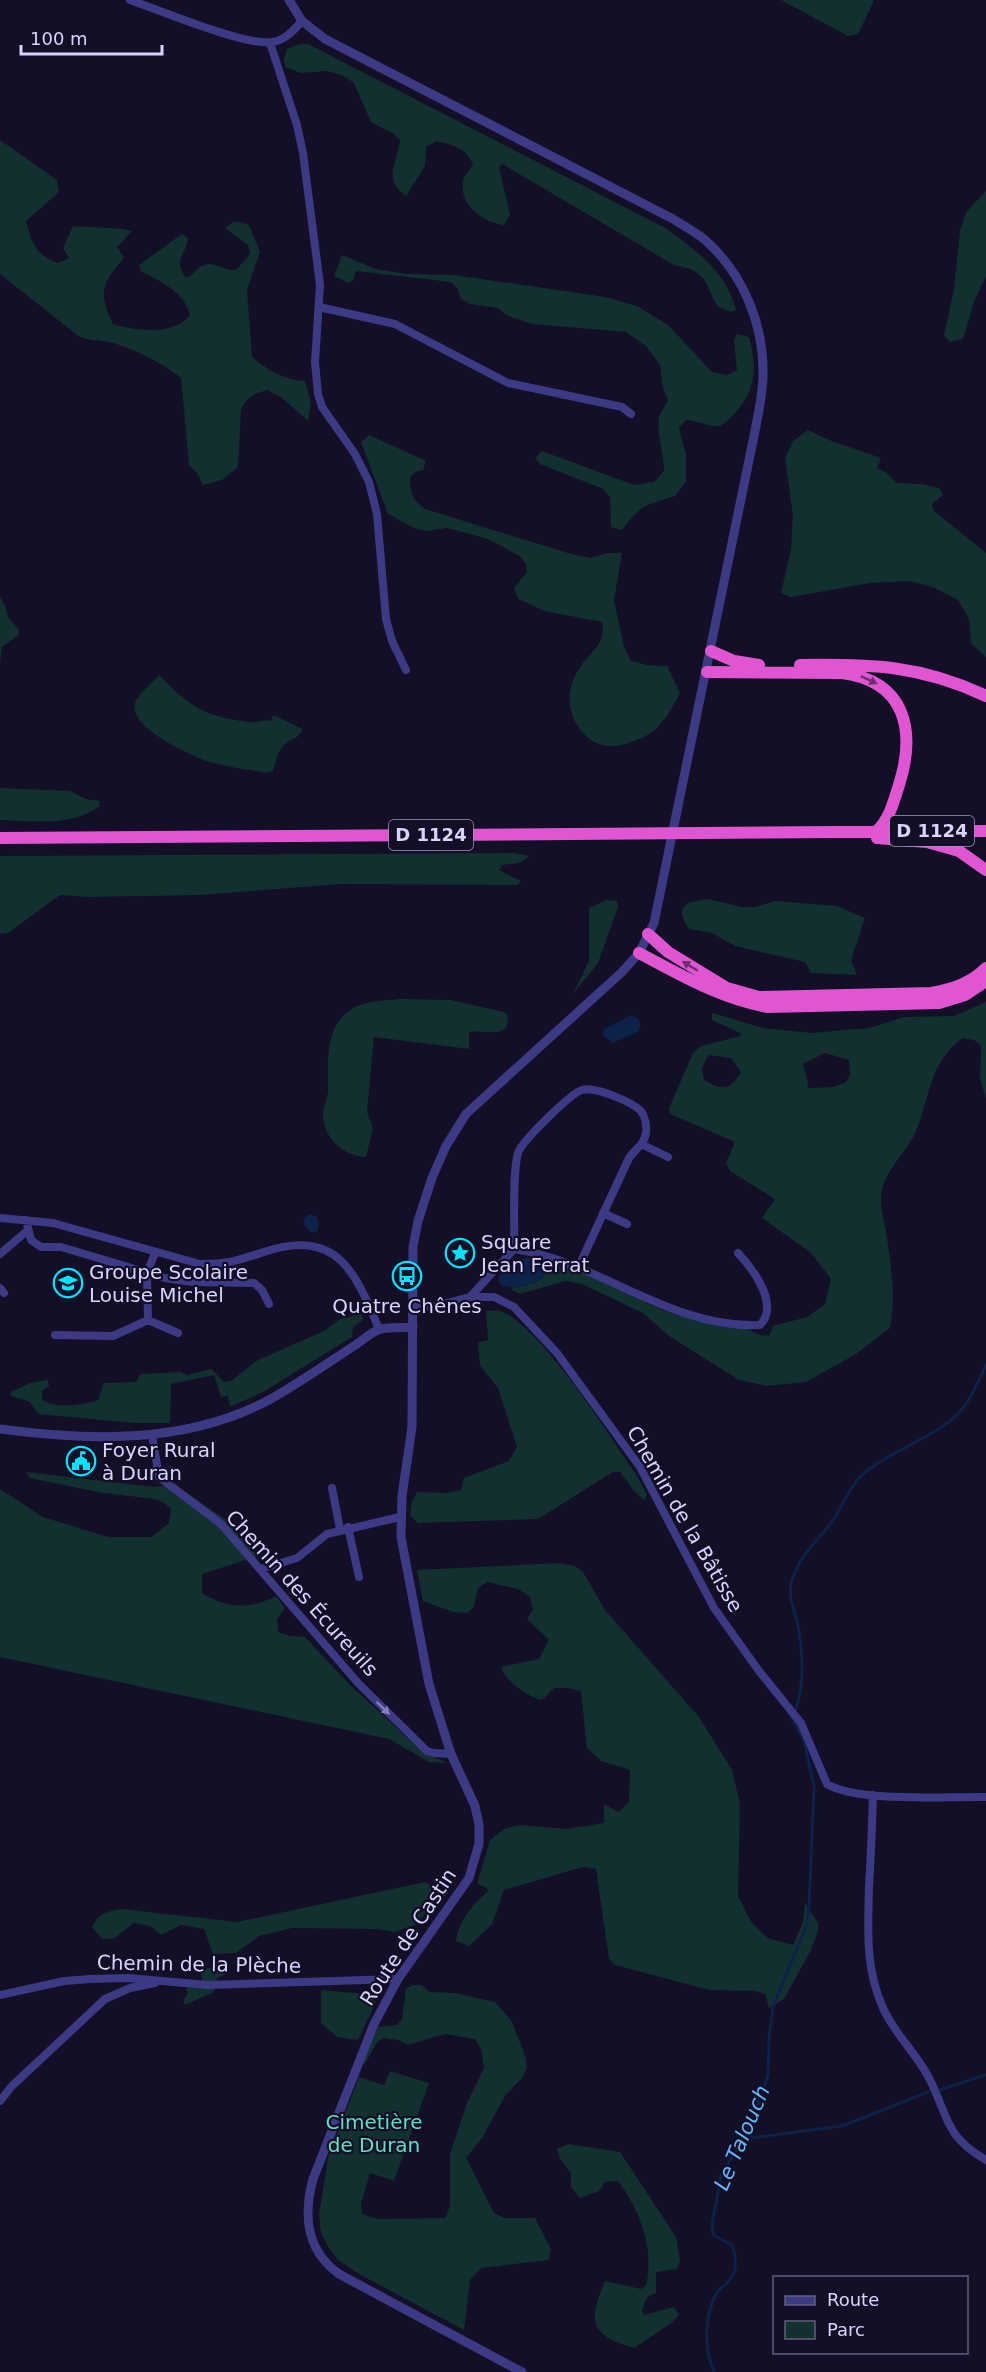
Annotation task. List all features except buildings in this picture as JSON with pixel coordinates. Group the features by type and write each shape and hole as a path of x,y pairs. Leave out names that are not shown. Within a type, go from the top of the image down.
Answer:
{"highway":[{"path":"711,651 734,661 752,665 874,665 907,669 935,675 986,696"},
{"path":"707,672 842,673 859,675 885,689 900,709 906,728 908,747 906,762 888,818 878,831 862,831"},
{"path":"862,831 879,839 927,842 959,851 986,870"},
{"name":"D 1124","path":"0,838 862,831"},
{"name":"D 1124","path":"878,831 986,831"},
{"path":"648,934 668,952 727,988 759,997 931,993 954,989 976,977 986,968"},
{"path":"639,953 721,995 745,1003 768,1007 939,1003 965,995 986,981"}],"street":[{"path":"130,0 234,37 270,43 282,39 302,21"},
{"name":"Route de Castin","path":"289,0 302,21 324,39 673,219 704,239 732,271 750,302 761,340 763,377 756,426 654,922 639,953 616,977 466,1114 432,1178 418,1221 413,1247 412,1426 400,1516 403,1552 429,1684 451,1754 475,1806 479,1825 479,1844 469,1878 398,1979 374,2024 313,2179 308,2197 307,2217 309,2233 320,2256 339,2274 522,2372"},
{"path":"270,43 297,125 303,153 320,285 315,362 318,394 321,407 355,454 369,482 377,514 386,619 392,641 406,670"},
{"path":"319,307 395,324 508,383 622,407 631,414"},
{"path":"413,1306 431,1307 470,1297 514,1249 518,1154 527,1138 576,1092 590,1088 640,1110 646,1125 643,1145 629,1158 578,1268"},
{"path":"643,1145 668,1157"},
{"path":"603,1213 627,1224"},
{"path":"0,1218 53,1223 200,1264 219,1265 238,1262 283,1247 318,1247 344,1261 353,1272 379,1329"},
{"path":"26,1220 31,1240 41,1247 61,1246 147,1273 194,1282 254,1283 262,1290 269,1304"},
{"path":"0,1254 27,1231"},
{"path":"514,1249 539,1252 659,1304 699,1317 760,1325 765,1319 766,1311 763,1288 752,1267 738,1254"},
{"path":"148,1320 147,1273 155,1253"},
{"name":"Chemin de la Bâtisse","path":"470,1297 494,1297 514,1307 557,1353 619,1436 655,1491 714,1608 759,1671 801,1723 827,1784 846,1792 873,1795 986,1797"},
{"path":"55,1335 112,1336 148,1320 178,1333"},
{"path":"0,1429 73,1437 152,1435 200,1427 243,1413 270,1399 379,1329 413,1327"},
{"name":"Chemin des Écureuils","path":"152,1435 159,1477 220,1524 358,1683 427,1751 434,1754 451,1754"},
{"path":"332,1488 359,1577"},
{"path":"261,1569 297,1558 319,1539 344,1528 400,1516"},
{"path":"873,1795 867,1937 875,1988 884,2010 928,2078 952,2133 964,2146 986,2160"},
{"name":"Chemin de la Plèche","path":"0,1995 64,1981 90,1978 165,1980 208,1985 398,1979"},
{"path":"0,2101 12,2086 105,1999 130,1988 165,1980"}],"green space":[{"path":"781,0 873,0 873,3 858,34 848,36"},
{"path":"300,44 308,44 667,229 700,255 718,274 732,297 736,310 731,312 717,306 703,278 692,270 674,265 502,164 499,167 510,215 504,225 481,216 469,205 463,190 464,179 473,165 463,151 454,146 436,141 426,147 425,166 406,196 399,189 393,177 400,140 394,134 371,122 354,83 342,75 327,71 301,73 285,67 284,58 287,49"},
{"path":"0,140 57,180 59,192 26,221 33,242 44,256 58,263 69,258 63,248 73,226 132,231 117,247 124,258 110,275 104,289 105,304 113,324 154,330 183,322 190,315 183,300 164,283 141,271 139,265 182,234 188,238 180,262 186,278 206,264 236,270 250,254 248,245 225,228 236,222 249,225 260,252 247,290 252,357 277,374 305,381 311,403 308,421 282,398 267,390 251,397 241,410 238,467 222,480 203,485 198,474 189,465 181,378 157,362 127,347 77,335 0,274"},
{"path":"986,191 986,276 974,302 963,339 950,342 944,335 954,289 960,230 967,211"},
{"path":"342,255 376,269 407,274 454,275 605,297 637,306 668,325 712,372 727,375 737,370 734,340 737,334 749,337 754,369 751,388 741,406 722,425 715,426 686,420 679,428 686,455 686,482 675,496 650,504 640,510 622,530 611,527 610,497 603,489 540,464 535,458 542,451 634,485 654,482 664,471 658,422 668,400 663,388 660,365 646,346 626,332 532,324 506,315 498,308 470,304 461,299 457,288 451,282 356,271 353,280 349,283 334,276"},
{"path":"808,430 829,440 881,458 877,468 887,473 897,483 922,484 939,488 943,495 932,504 933,510 986,553 986,657 971,643 969,619 958,600 935,588 911,581 870,583 791,597 781,593 791,549 793,515 785,458 793,441"},
{"path":"369,435 426,461 423,470 415,472 410,477 413,496 425,509 571,554 590,558 608,553 622,553 614,600 624,647 631,661 667,666 680,693 660,725 642,738 620,745 606,746 586,736 571,713 571,686 579,669 600,642 602,622 545,611 518,599 514,588 527,572 526,564 520,556 488,539 447,528 426,531 414,528 388,514 361,442"},
{"path":"0,597 8,617 19,630 19,635 2,647 0,663"},
{"path":"159,675 189,703 208,713 251,722 271,721 273,715 303,729 297,737 282,747 273,771 266,773 206,761 149,730 135,712 135,703 142,692"},
{"path":"0,788 70,791 86,799 99,801 100,806 89,813 65,820 39,822 0,820"},
{"path":"513,853 530,856 519,863 502,865 499,870 521,881 518,885 340,884 201,895 87,897 60,895 8,933 0,934 0,856"},
{"path":"708,899 742,907 755,907 775,901 837,906 865,918 851,960 857,975 811,973 805,962 735,946 712,933 689,929 684,921 682,910 689,903"},
{"path":"606,900 617,901 618,907 598,963 573,994 589,961 589,908"},
{"path":"401,999 451,1000 504,1012 508,1016 507,1024 505,1029 500,1031 469,1032 469,1049 374,1037 367,1112 373,1128 366,1157 351,1154 337,1145 327,1133 324,1125 323,1114 328,1093 328,1061 333,1031 344,1015 356,1006"},
{"path":"986,1002 986,1098 980,1079 981,1045 974,1040 962,1038 936,1070 912,1140 885,1181 881,1200 892,1280 893,1304 890,1328 856,1354 806,1382 767,1386 739,1380 669,1336 643,1313 582,1284 565,1281 520,1294 510,1289 535,1283 533,1261 521,1259 536,1259 573,1269 663,1310 703,1321 744,1328 763,1335 770,1335 773,1326 807,1317 825,1304 831,1279 811,1253 762,1218 775,1199 730,1171 726,1163 735,1142 670,1114 669,1108 693,1053 701,1046 741,1036 740,1033 712,1020 712,1013 763,1028 812,1033 869,1028 904,1017 954,1016","holes":["825,1053 849,1060 850,1075 846,1082 833,1087 807,1088 808,1083 803,1064","708,1055 731,1058 741,1072 726,1087 716,1086 704,1080 702,1068"]},
{"path":"498,1310 515,1319 553,1357 636,1474 647,1495 644,1500 620,1472 613,1472 538,1519 418,1523 410,1515 412,1501 417,1492 447,1493 461,1490 464,1478 509,1461 517,1447 498,1388 480,1366 478,1342 488,1340 486,1311"},
{"path":"362,1314 363,1320 353,1327 352,1337 263,1392 230,1407 228,1396 221,1397 214,1375 171,1384 170,1423 133,1423 38,1414 30,1402 11,1396 11,1392 30,1383 48,1380 49,1386 42,1391 42,1399 54,1404 77,1405 98,1400 104,1383 136,1382 140,1374 180,1372 187,1375 211,1369 224,1382 231,1381 258,1360 324,1331 340,1319"},
{"path":"26,1472 154,1487 174,1484 225,1519 258,1556 202,1574 202,1593 221,1602 239,1606 256,1604 276,1596 285,1608 277,1619 278,1632 305,1637 350,1685 423,1752 448,1763 429,1762 389,1739 0,1657 0,1489 43,1517 108,1537 151,1537 169,1523 171,1509 156,1499 103,1493 30,1478"},
{"path":"558,1563 575,1566 583,1572 605,1610 699,1717 732,1770 740,1804 738,1896 751,1922 767,1938 793,1945 803,1922 805,1903 818,1923 818,1931 811,1950 784,1999 769,2008 765,1994 756,1991 709,1990 615,1965 609,1959 596,1869 583,1867 504,1890 492,1924 469,1946 456,1941 463,1919 488,1891 487,1888 477,1884 490,1840 504,1829 518,1825 567,1829 604,1823 604,1804 619,1812 629,1802 630,1770 601,1761 587,1748 581,1691 554,1688 542,1700 518,1688 503,1672 501,1667 539,1659 549,1640 527,1619 533,1609 530,1597 518,1589 487,1582 478,1588 474,1606 468,1613 453,1612 423,1601 417,1570"},
{"path":"425,1882 437,1889 432,1905 417,1924 395,1932 376,1929 292,1928 259,1936 236,1953 213,1954 204,1929 181,1925 161,1935 150,1926 134,1923 115,1938 102,1939 92,1927 104,1914 121,1909 237,1922"},
{"path":"208,1968 221,1968 228,1971 217,1978 214,1992 185,2005 183,2000 188,1994 186,1988 202,1981 201,1972"},
{"name":"Cimetière de Duran","path":"412,1985 422,1985 429,1992 455,1993 495,2002 511,2020 525,2055 527,2068 523,2077 505,2096 482,2138 466,2158 494,2213 504,2218 535,2218 551,2249 549,2260 481,2268 470,2280 464,2330 359,2274 338,2260 321,2233 319,2215 328,2158 359,2077 384,2085 390,2071 429,2083 394,2181 370,2173 361,2204 362,2214 378,2219 445,2218 450,2206 450,2154 467,2103 484,2068 481,2049 475,2039 445,2034 407,2045 399,2040 384,2038 377,2042 365,2064 362,2061 378,2027 397,2025 402,2019 406,1989"},
{"path":"321,1990 366,1994 376,2002 358,2040 337,2037 321,2023"},
{"path":"568,2144 620,2152 676,2237 680,2260 677,2269 656,2272 656,2293 647,2297 642,2310 644,2315 674,2307 679,2315 670,2324 634,2348 608,2338 596,2325 595,2316 605,2281 641,2289 646,2286 649,2258 644,2231 633,2205 618,2181 605,2182 599,2191 580,2198 571,2187 571,2173 560,2159 557,2149"}],"water":[{"path":"631,1015 638,1018 641,1026 638,1032 613,1043 603,1036 604,1029"},
{"path":"309,1214 317,1217 319,1224 317,1233 305,1227 303,1219"},
{"path":"521,1259 533,1261 543,1267 544,1277 523,1287 512,1288 501,1285 498,1279 504,1268"}],"waterway":[{"name":"Le Talouch","path":"796,1708 802,1680 802,1660 799,1632 790,1592 793,1576 801,1560 834,1519 856,1481 872,1467 941,1428 952,1419 976,1388 986,1365"},
{"name":"Le Talouch","path":"714,2372 708,2353 707,2323 716,2294 733,2275 735,2266 732,2245 713,2235 712,2224 721,2176 752,2122 768,2076 769,2037 773,2007 807,1924 814,1786 804,1741 790,1714"},
{"path":"940,2090 986,2075"},
{"path":"742,2139 842,2126 928,2092"}],"place":[{"name":"Square Jean Ferrat","path":"460,1253"},
{"name":"Quatre Chênes","path":"407,1276"},
{"name":"Groupe Scolaire Louise Michel","path":"68,1283"},
{"name":"Foyer Rural à Duran","path":"81,1461"}]}
